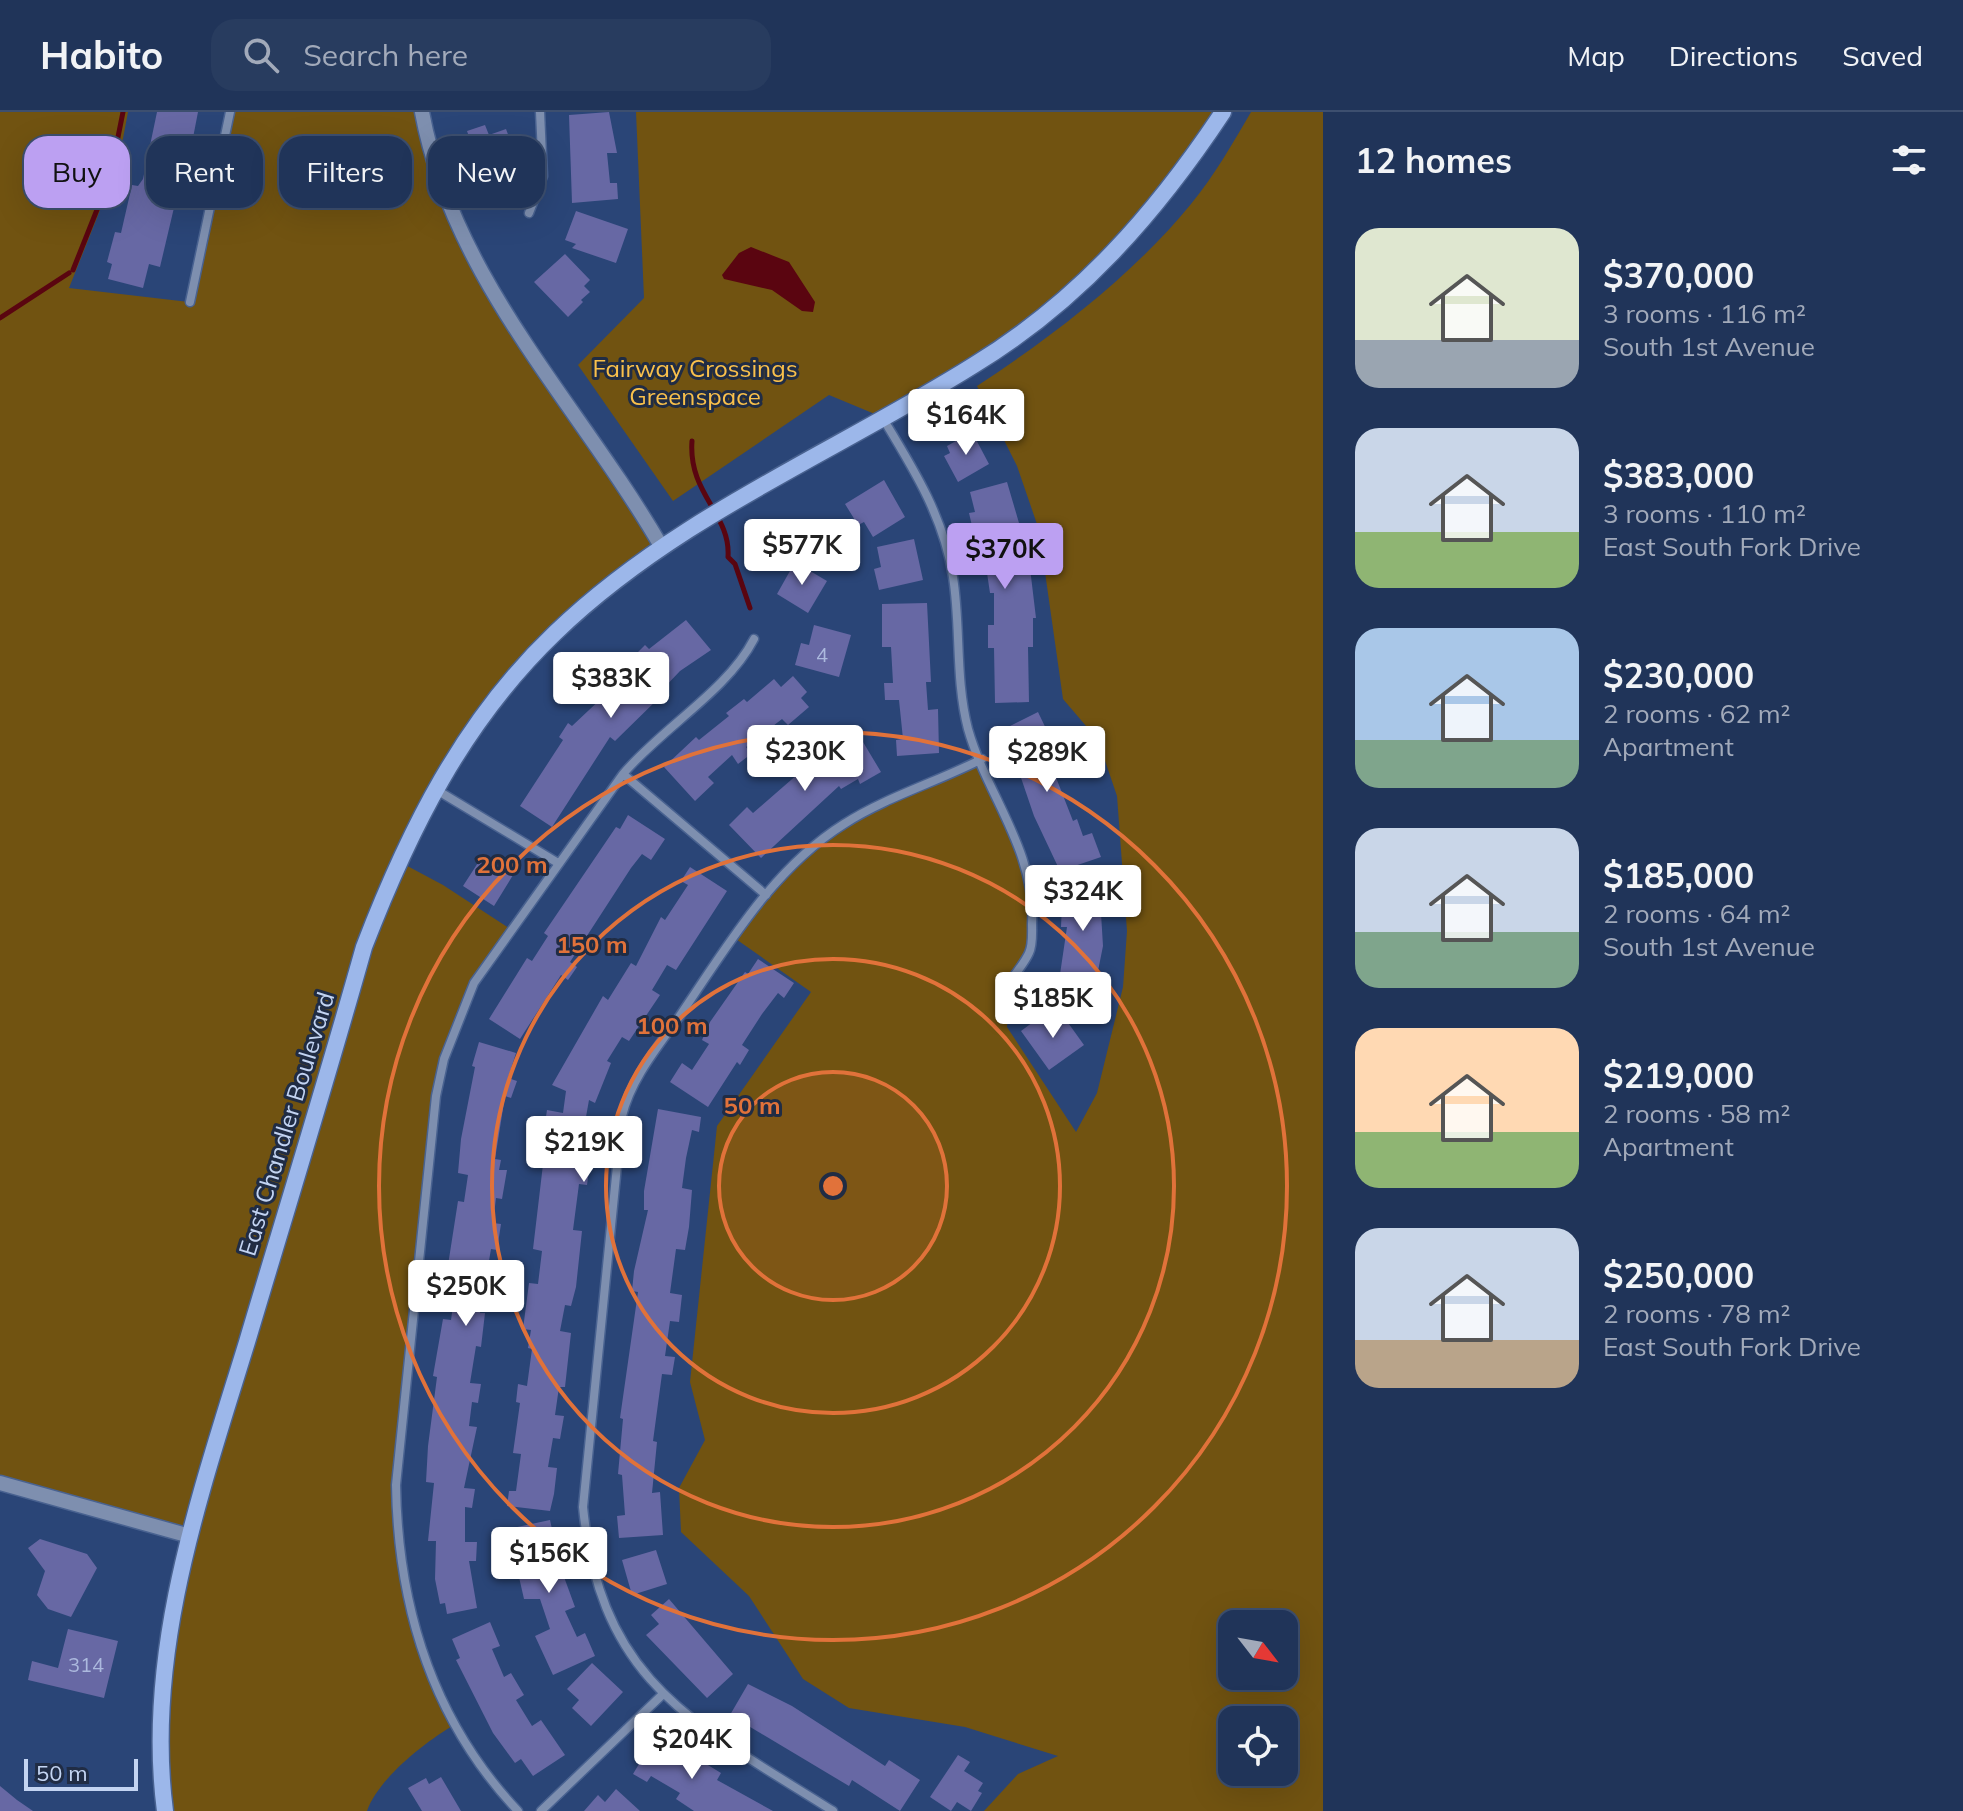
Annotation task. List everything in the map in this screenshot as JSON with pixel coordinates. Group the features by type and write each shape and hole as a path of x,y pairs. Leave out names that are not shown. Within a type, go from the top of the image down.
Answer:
{"main road":[{"name":"East Chandler Boulevard","path":"165,1811 163,1714 168,1643 190,1536 364,947 397,861 434,789 502,690 554,634 661,546 975,365 1032,324 1106,262 1178,180 1223,112"}],"street":[{"path":"190,302 230,112"},
{"path":"422,112 434,168 465,244 494,295 661,546"},
{"path":"529,213 543,176 540,112"},
{"path":"882,417 930,499 948,550 957,608 963,701 969,730 1016,837 1031,898 1031,951 1012,979"},
{"path":"518,1811 477,1762 430,1677 403,1573 396,1485 436,1096 444,1059 474,983 623,774 650,743 731,676 754,639"},
{"path":"833,1811 713,1735 662,1695 621,1643 610,1621 590,1562 583,1507 615,1165 622,1116 635,1081 766,895 813,846 845,823 982,759"},
{"path":"623,774 766,895"},
{"path":"434,789 558,863"},
{"path":"0,1483 190,1536"},
{"path":"541,1811 662,1695"}],"green space":[{"path":"0,112 128,112 123,136 24,136 24,208 101,208 69,288 189,302 209,208 263,208 263,136 225,136 230,112 422,112 430,136 428,208 453,208 465,244 661,546 502,690 398,861 443,885 512,930 474,983 444,1059 396,1485 397,1526 416,1630 454,1725 417,1751 392,1774 367,1811 165,1811 163,1714 190,1537 0,1483"},
{"name":"Fairway Crossings Greenspace","path":"636,112 1223,112 1178,180 1032,324 882,417 829,395 673,501 578,365 644,298"},
{"path":"1251,112 1323,112 1323,1811 984,1811 1018,1774 1058,1756 965,1727 849,1708 803,1679 749,1596 681,1532 679,1488 705,1440 690,1382 717,1126 811,992 733,937 766,895 845,823 982,759 1028,872 1031,951 1012,979 1007,1027 1076,1132 1097,1093 1123,987 1127,931 1117,796 1098,740 1063,699 1039,530 1017,466 977,386 1063,325 1118,279 1169,230 1223,159"}],"shaded area":[{"path":"751,247 789,262 815,302 813,312 802,311 772,290 724,279 722,275 739,253"}],"building":[{"path":"157,112 198,112 193,136 152,136"},
{"path":"609,112 617,153 607,153 610,183 617,183 618,199 572,203 569,115"},
{"path":"485,125 489,135 506,129 509,136 469,136 467,131"},
{"path":"146,165 146,208 174,208 160,267 149,264 143,288 108,279 112,264 107,262 115,232 121,233 127,208 130,208 132,185 138,186"},
{"path":"576,211 628,229 616,263 572,248 576,244 565,240"},
{"path":"565,254 590,280 584,286 590,292 568,317 534,282"},
{"path":"972,432 989,464 958,482 944,456 950,453 947,446"},
{"path":"884,480 905,517 873,537 864,522 858,525 845,504"},
{"path":"1007,482 1019,523 1014,525 1021,569 1030,568 1036,618 1033,618 1033,647 1028,647 1029,702 995,703 994,648 988,648 988,625 994,625 994,593 990,593 987,573 983,573 969,513 975,512 970,492"},
{"path":"914,539 923,580 879,590 874,569 881,567 877,547"},
{"path":"795,562 827,581 808,613 777,594"},
{"path":"927,603 931,682 926,682 928,710 938,709 939,753 897,756 896,740 903,739 899,700 885,700 884,683 893,683 891,647 882,647 882,604"},
{"path":"686,620 711,650 680,671 661,691 664,693 615,741 610,737 552,827 520,806 563,740 559,737 568,723 572,726 639,663 633,657 645,645 649,649"},
{"path":"814,625 851,635 839,677 795,665 801,643 809,645"},
{"path":"793,676 807,692 801,698 809,707 788,725 782,719 746,747 751,754 738,764 732,755 708,777 714,783 695,801 664,767 696,737 699,740 729,716 726,713 744,699 747,702 774,679 781,687"},
{"path":"1038,712 1049,735 1041,739 1073,821 1077,819 1083,836 1092,833 1101,857 1060,871 1034,816 1018,769 998,732"},
{"path":"857,732 881,772 860,784 858,779 841,789 839,786 761,858 729,825 747,807 753,813 799,773 794,767 806,757 809,760"},
{"path":"628,815 665,839 651,860 642,854 631,868 570,962 577,967 568,980 561,975 520,1039 489,1019 527,958 532,961 548,936 544,933 616,827 620,829"},
{"path":"483,855 513,875 494,906 463,886"},
{"path":"690,867 727,891 676,970 667,965 652,990 660,995 629,1041 622,1037 607,1061 611,1063 595,1103 589,1100 584,1128 593,1130 587,1162 590,1163 587,1185 579,1184 573,1230 582,1231 576,1287 571,1306 565,1305 560,1331 571,1333 565,1387 559,1387 555,1415 564,1416 560,1439 553,1438 548,1467 557,1468 550,1511 507,1506 509,1491 516,1491 521,1454 513,1453 520,1403 516,1402 518,1384 527,1386 532,1349 528,1348 531,1330 523,1329 529,1283 538,1284 542,1251 533,1249 544,1156 548,1157 552,1132 544,1130 547,1110 563,1113 566,1091 552,1085 603,996 608,1000 631,963 636,966 661,917 665,920 688,885 681,881"},
{"path":"1107,880 1107,897 1100,897 1103,946 1098,971 1107,973 1103,990 1059,981 1067,927 1061,927 1063,882"},
{"path":"758,959 794,983 784,998 778,993 762,1014 742,1045 749,1050 740,1065 737,1062 708,1107 670,1082 682,1063 692,1070 709,1044 702,1040 710,1022 745,972 748,974"},
{"path":"1061,1013 1084,1045 1049,1070 1021,1031 1041,1016 1047,1024"},
{"path":"479,1042 516,1053 508,1078 517,1081 511,1098 505,1096 495,1159 501,1160 499,1170 507,1170 502,1199 496,1198 493,1223 501,1224 497,1250 491,1249 480,1313 485,1313 481,1347 476,1346 470,1383 481,1384 478,1403 472,1402 469,1426 477,1427 464,1488 475,1489 472,1508 465,1507 465,1542 477,1542 476,1561 469,1561 477,1608 447,1614 445,1603 440,1604 435,1579 436,1541 428,1541 434,1483 426,1482 428,1446 437,1353 443,1319 451,1320 455,1292 444,1291 458,1201 464,1202 468,1175 458,1173 461,1139 475,1067 472,1066"},
{"path":"658,1109 701,1117 699,1132 692,1130 686,1158 682,1188 692,1190 689,1227 685,1250 676,1249 670,1293 682,1295 679,1322 670,1321 665,1356 675,1357 672,1375 662,1374 653,1441 657,1442 652,1493 660,1492 663,1535 619,1538 617,1516 625,1515 622,1475 618,1474 623,1419 620,1418 638,1292 632,1291 634,1271 648,1210 644,1210 644,1191"},
{"path":"550,1520 560,1566 575,1607 565,1611 577,1637 585,1633 595,1656 553,1675 535,1636 550,1629 540,1599 524,1599 508,1529"},
{"path":"40,1539 87,1554 97,1568 71,1617 48,1609 37,1595 45,1571 28,1548"},
{"path":"656,1550 667,1584 632,1595 622,1560"},
{"path":"669,1599 733,1674 707,1698 646,1635 659,1624 651,1615"},
{"path":"490,1622 500,1646 492,1649 504,1677 511,1673 524,1695 516,1700 532,1726 541,1720 565,1755 533,1776 521,1759 515,1763 493,1733 456,1660 460,1658 452,1639"},
{"path":"68,1629 118,1641 104,1698 28,1680 32,1661 58,1668"},
{"path":"592,1663 623,1692 591,1726 572,1708 579,1700 567,1689"},
{"path":"748,1684 792,1706 885,1766 889,1760 920,1780 900,1811 852,1780 849,1786 730,1715"},
{"path":"654,1739 672,1749 675,1745 721,1773 717,1780 773,1811 694,1811 676,1799 680,1793 651,1776 647,1782 633,1774"},
{"path":"958,1755 970,1762 964,1771 983,1783 978,1791 982,1793 971,1811 957,1802 951,1811 930,1797"},
{"path":"441,1777 461,1811 422,1811 408,1788 426,1778 429,1784"},
{"path":"0,1786 17,1800 33,1811 0,1811"},
{"path":"616,1789 640,1811 584,1811 598,1795 605,1802"}],"waterway":[{"path":"73,270 110,177 123,112"},
{"path":"0,318 69,273"},
{"path":"692,441 696,475 723,528 728,557 735,564 750,608"}]}
